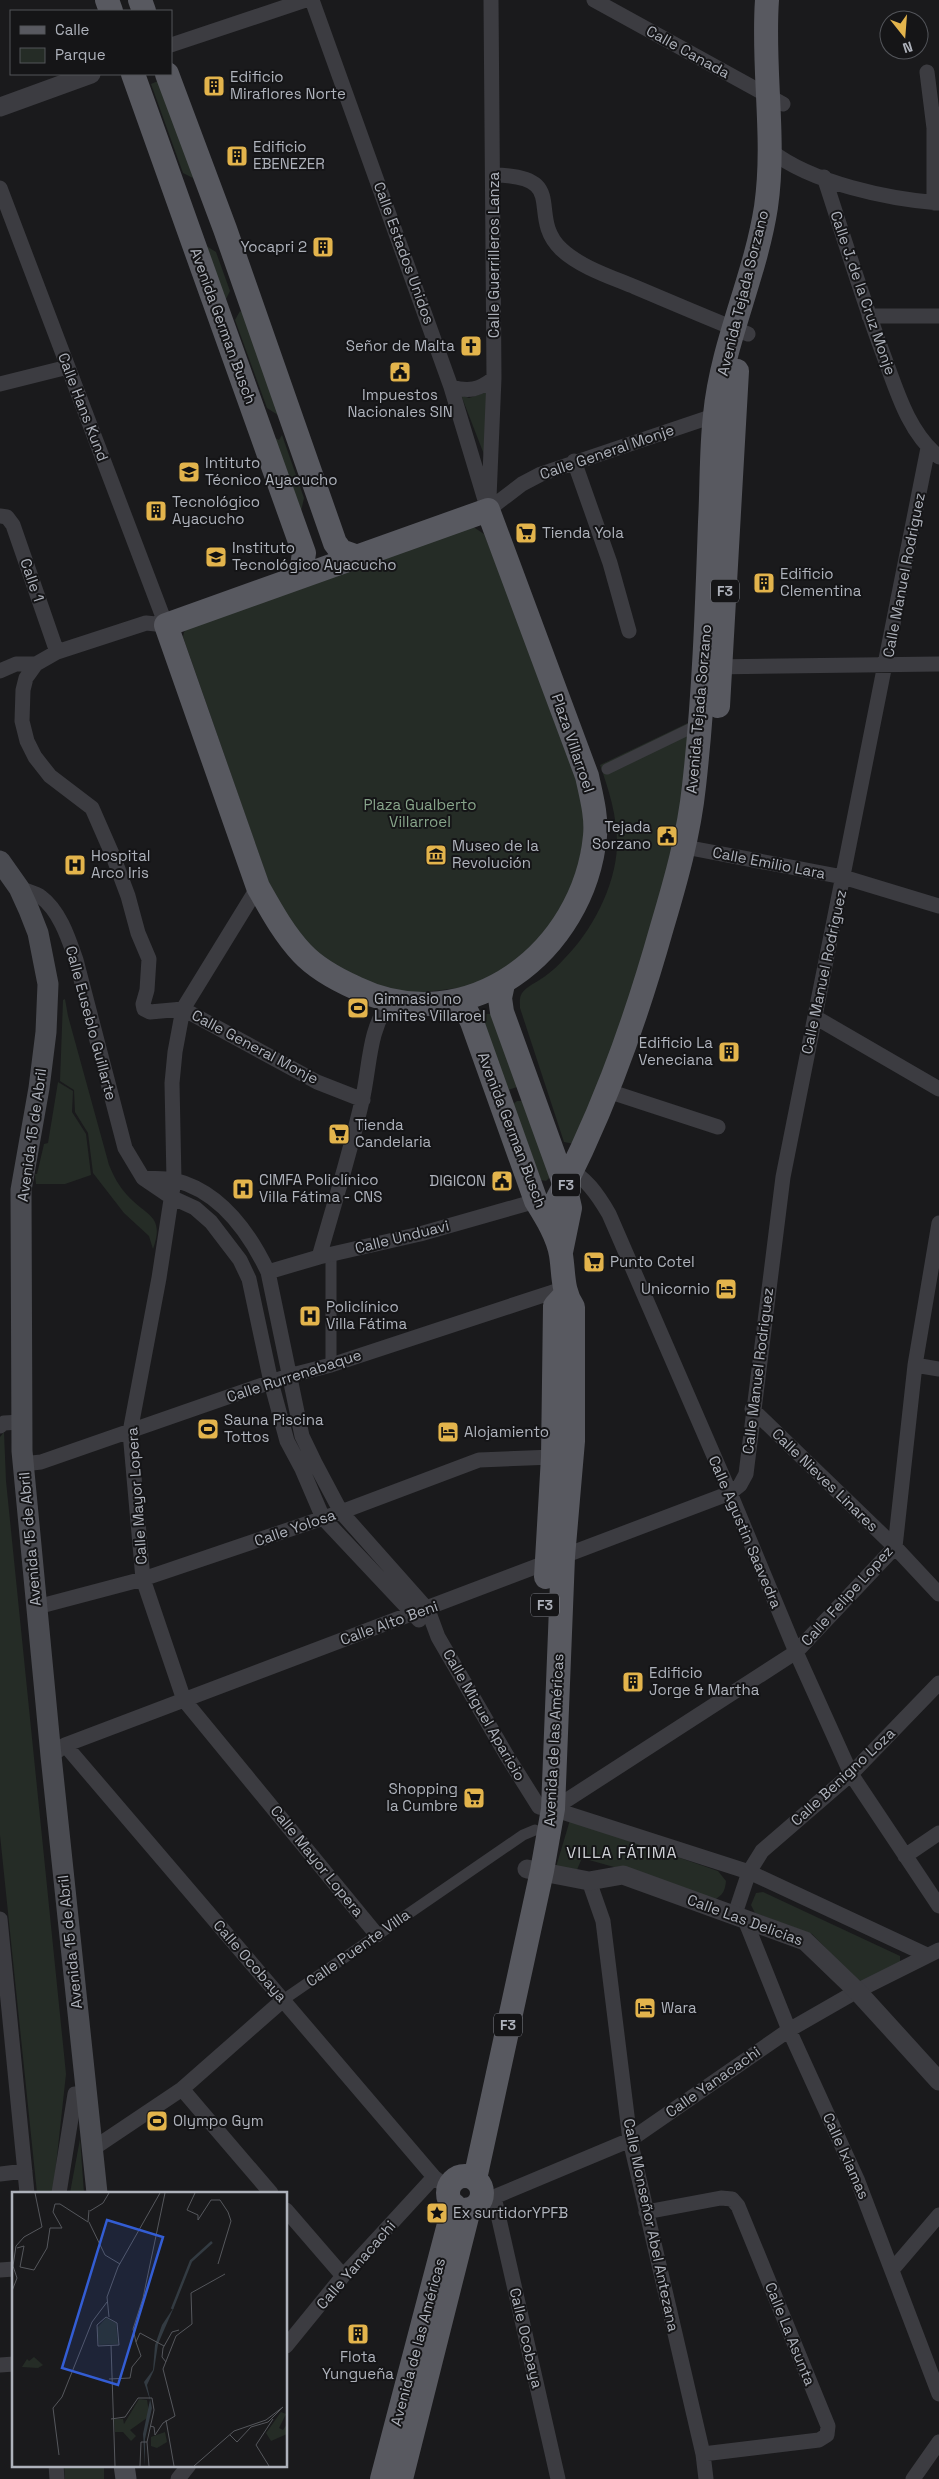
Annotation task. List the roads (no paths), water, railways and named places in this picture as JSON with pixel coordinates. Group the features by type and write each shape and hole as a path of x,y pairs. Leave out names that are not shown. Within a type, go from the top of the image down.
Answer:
{"main road":[{"name":"Avenida Tejada Sorzano","path":"542,1210 569,1181 614,1094 656,999 710,788 713,667 724,412 736,373 740,331 771,258 778,226 778,156 767,0"},
{"name":"Avenida Tejada Sorzano","path":"775,100 781,0"},
{"name":"Avenida German Busch","path":"133,75 304,554 302,566 295,578"},
{"path":"166,75 225,229 335,543 341,551 355,556"},
{"path":"166,625 488,510"},
{"name":"Plaza Villarroel","path":"166,625 258,887 279,923 303,954 337,979 390,1002 452,1002 503,984 535,960 567,922 584,888 596,834 594,806 587,776 488,510"},
{"name":"Avenida Tejada Sorzano","path":"693,849 694,788 700,724 713,667"},
{"path":"0,861 19,888"},
{"name":"Avenida 15 de Abril","path":"19,888 38,933 48,984 46,1032 39,1088 21,1190 21,1422 23,1464 37,1607 58,1750 86,2093 94,2148 97,2192"},
{"name":"Avenida German Busch","path":"503,984 500,998 502,1012 529,1090 569,1181 561,1252"},
{"name":"Avenida German Busch","path":"452,1002 466,1010 472,1022 542,1210 561,1252"},
{"path":"500,1101 529,1090"},
{"name":"Avenida de las Américas","path":"555,1560 573,1441 573,1307 565,1292 561,1252"},
{"name":"Avenida de las Américas","path":"401,2479 534,1870 542,1815 555,1560 555,1306 565,1292"},
{"name":"Avenida de las Américas","path":"382,2479 464,2191"},
{"path":"124,2466 126,2479"}],"street":[{"path":"172,45 306,0"},
{"name":"Calle Estados Unidos","path":"312,0 451,387 488,510"},
{"name":"Calle Guerrilleros Lanza","path":"488,510 494,378 494,175 491,0"},
{"name":"Calle Canada","path":"594,0 775,100"},
{"path":"778,156 824,177 869,192 936,203 934,128 927,72"},
{"path":"0,107 88,75"},
{"path":"494,175 518,176 531,180 539,188 553,239 560,248 571,256 603,274 740,331"},
{"name":"Calle J. de la Cruz Monje","path":"824,177 869,316 905,410 934,453"},
{"name":"Calle Hans Kund","path":"0,188 166,625"},
{"path":"869,316 939,316"},
{"path":"0,384 68,367"},
{"path":"451,387 476,390 494,378"},
{"name":"Calle General Monje","path":"488,510 522,484 541,474 574,461 724,412"},
{"name":"Calle Manuel Rodriguez","path":"730,1494 740,1485 746,1474 752,1410 782,1177 887,663 934,453"},
{"path":"574,461 610,563 629,631"},
{"name":"Calle 1","path":"0,516 7,517 13,525 57,652"},
{"path":"0,671 16,664 36,664 57,652 146,623 166,625"},
{"path":"713,667 887,663 939,664"},
{"name":"Calle General Monje","path":"36,664 26,678 23,690 22,721 27,741 35,757 50,776 92,808 114,856 138,933 149,959 144,1009 150,1012 184,1009 318,1082 362,1100"},
{"path":"607,769 700,724"},
{"name":"Calle Emilio Lara","path":"693,849 843,877 939,906"},
{"name":"Calle Mayor Lopera","path":"258,887 184,1009 174,1052 172,1084 174,1180 159,1278 130,1432 143,1579 184,1700 377,1935"},
{"name":"Calle Euseblo Guillarte","path":"19,888 41,897 56,914 76,960 125,1148 143,1178 171,1197"},
{"path":"331,1364 325,1256 362,1100 375,1029 382,1011 390,1002"},
{"path":"815,1017 939,1089"},
{"path":"614,1094 718,1127"},
{"path":"143,1178 174,1180"},
{"name":"Calle Miguel Aparicio","path":"174,1180 219,1202 241,1225 258,1251 268,1272 288,1376 302,1436 340,1512 428,1610 438,1637 542,1815"},
{"name":"Calle Agustin Saavedra","path":"569,1181 599,1197 608,1214 730,1494 796,1652 851,1774 939,1906"},
{"name":"Calle Miguel Aparicio","path":"171,1197 195,1208 210,1222 240,1260 249,1279 271,1382 287,1441 302,1469 323,1518 412,1613 438,1637"},
{"name":"Calle Unduavi","path":"268,1272 325,1256 420,1234 542,1210"},
{"name":"Calle Felipe Lopez","path":"542,1815 796,1652 895,1547 915,1364 934,1269 939,1223"},
{"name":"Calle Rurrenabaque","path":"23,1464 41,1462 288,1376 565,1292"},
{"path":"915,1364 939,1369"},
{"name":"Calle Nieves Linares","path":"752,1410 937,1587"},
{"path":"0,1426 4,1423 21,1422"},
{"name":"Calle Yolosa","path":"37,1607 143,1579 340,1512 479,1460 554,1457"},
{"name":"Calle Alto Beni","path":"58,1750 412,1613 428,1610 730,1494"},
{"name":"Calle Benigno Loza","path":"749,1872 762,1851 851,1774 939,1683"},
{"name":"Calle Ocobaya","path":"58,1750 283,2000 464,2191 558,2479"},
{"path":"542,1815 749,1872 933,1953"},
{"name":"Calle Puente Villa","path":"94,2148 182,2089 283,2000 523,1835 542,1815"},
{"path":"905,1856 939,1833"},
{"name":"Calle Las Delicias","path":"534,1870 589,1881 623,1876 805,1941 857,1991 939,2081"},
{"path":"739,1918 749,1872"},
{"name":"Calle Monseñor Abel Antezana","path":"589,1881 603,1921 630,2140 703,2454 706,2479"},
{"name":"Calle Ixiamas","path":"739,1918 857,2178 939,2394"},
{"path":"0,1919 8,2079 25,2171 27,2192"},
{"name":"Calle Yanacachi","path":"288,2344 343,2276 464,2191 630,2140 789,2030 857,1991 933,1953"},
{"path":"182,2089 270,2192"},
{"path":"59,2192 75,2094 86,2093"},
{"path":"0,2174 25,2171"},
{"name":"Calle La Asunta","path":"646,2212 721,2198 732,2199 738,2206 828,2426 827,2434 819,2440 703,2454"},
{"path":"288,2212 343,2276"},
{"path":"892,2270 939,2215"},
{"path":"913,2479 939,2442"},
{"path":"56,2466 57,2479"},
{"path":"178,2479 188,2466"}],"place":[{"name":"Edificio Miraflores Norte","path":"214,86"},
{"name":"Edificio EBENEZER","path":"237,156"},
{"name":"Yocapri 2","path":"323,247"},
{"name":"Señor de Malta","path":"471,346"},
{"name":"Impuestos Nacionales SIN","path":"400,372"},
{"name":"Intituto Técnico Ayacucho","path":"189,472"},
{"name":"Tecnológico Ayacucho","path":"156,511"},
{"name":"Tienda Yola","path":"526,533"},
{"name":"Instituto Tecnológico Ayacucho","path":"216,557"},
{"name":"Edificio Clementina","path":"764,583"},
{"name":"Tejada Sorzano","path":"667,836"},
{"name":"Museo de la Revolución","path":"436,855"},
{"name":"Hospital Arco Iris","path":"75,865"},
{"name":"Gimnasio no Limites Villaroel","path":"358,1008"},
{"name":"Edificio La Veneciana","path":"729,1052"},
{"name":"Tienda Candelaria","path":"339,1134"},
{"name":"DIGICON","path":"502,1181"},
{"name":"CIMFA Policlínico Villa Fátima - CNS","path":"243,1189"},
{"name":"Punto Cotel","path":"594,1262"},
{"name":"Unicornio","path":"726,1289"},
{"name":"Policlínico Villa Fátima","path":"310,1316"},
{"name":"Sauna Piscina Tottos","path":"208,1429"},
{"name":"Alojamiento","path":"448,1432"},
{"name":"Edificio Jorge & Martha","path":"633,1682"},
{"name":"Shopping la Cumbre","path":"474,1798"},
{"name":"Wara","path":"645,2008"},
{"name":"Olympo Gym","path":"157,2121"},
{"name":"Ex surtidorYPFB","path":"437,2213"},
{"name":"Flota Yungueña","path":"358,2334"}],"district":[{"name":"VILLA FÁTIMA","path":"622,1852"}],"park label":[{"name":"Plaza Gualberto Villarroel","path":"420,814"}]}
